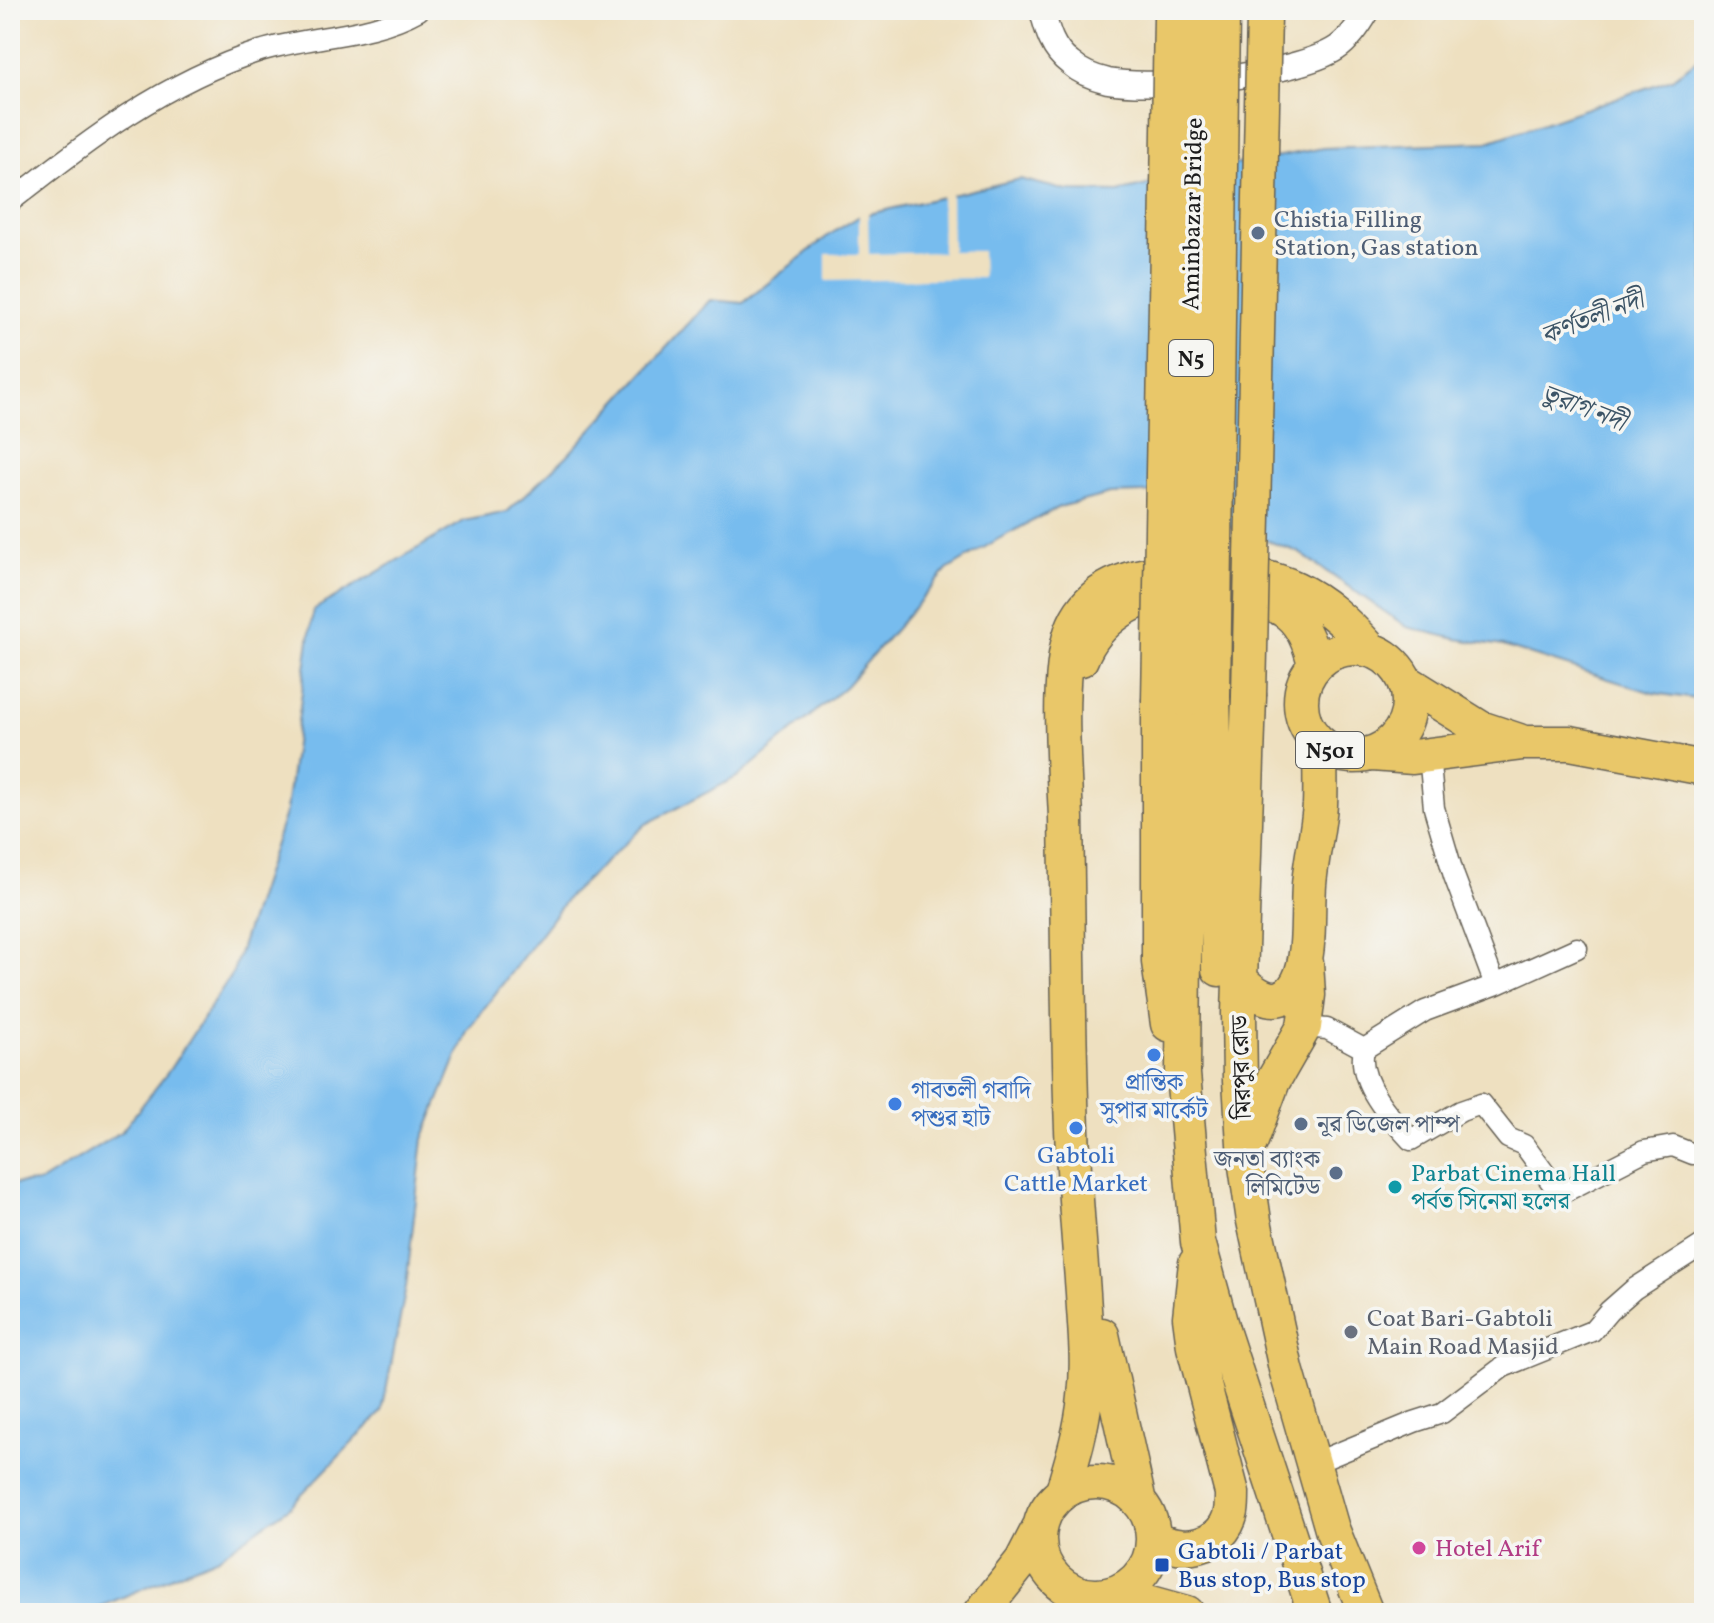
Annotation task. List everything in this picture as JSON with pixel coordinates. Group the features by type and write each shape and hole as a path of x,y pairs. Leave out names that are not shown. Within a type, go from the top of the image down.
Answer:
{"highway":[{"name":"Aminbazar Bridge","path":"1186,699 1196,13"},
{"name":"মিরপুর রোড","path":"1264,13 1240,1081 1245,1159 1264,1273 1286,1369 1332,1529 1366,1613"},
{"path":"981,1613 1022,1561 1044,1514 1063,1491 1076,1449 1085,1397 1086,1345 1072,1130 1064,747 1064,677 1067,647 1075,622 1098,594 1116,584 1152,573 1217,571 1279,580 1299,589 1328,608 1371,650"},
{"path":"1139,1502 1097,1309 1089,1219 1080,664 1088,643 1099,627 1113,616 1140,602 1174,592 1262,598 1281,607 1303,628 1315,665 1340,649 1355,647 1371,650"},
{"name":"N501","path":"1365,755 1396,738 1404,725 1409,695 1395,665 1371,650"},
{"name":"N501","path":"1315,665 1303,687 1301,711 1305,723 1320,744 1345,756 1413,757 1523,743 1570,743 1704,768"},
{"name":"N501","path":"1405,681 1480,728 1523,743"},
{"name":"N5","path":"1186,699 1218,946 1227,1096 1245,1159"},
{"path":"1186,699 1183,1074 1198,1242 1223,1333 1315,1613"},
{"name":"N501","path":"1245,1159 1263,1104 1304,1027 1308,995 1305,950 1309,885 1320,808 1320,744"},
{"path":"1320,808 1344,771 1365,755"},
{"path":"1218,946 1240,981"},
{"name":"N501","path":"1240,981 1252,993 1263,998 1283,996 1298,983 1305,950"},
{"path":"1153,1538 1179,1548 1196,1546 1213,1540 1231,1514 1232,1493 1194,1347 1190,1317 1198,1242"},
{"path":"1063,1491 1078,1484 1103,1482 1127,1490 1149,1519 1153,1538 1151,1555 1143,1571 1131,1584 1092,1601"},
{"path":"1039,1528 1039,1548 1046,1567 1058,1582 1075,1592 1092,1601 1187,1613"}],"street":[{"path":"10,202 141,106 187,80 264,50 392,23 419,10"},
{"path":"1042,10 1055,47 1069,63 1087,74 1108,81 1133,83 1175,82 1243,74 1288,67 1314,59 1337,48 1352,34 1368,10"},
{"path":"1429,754 1434,808 1454,876 1495,985"},
{"path":"1577,948 1495,985 1425,1011 1364,1049 1362,1056 1370,1088 1392,1120 1411,1140 1461,1111 1481,1104 1508,1138 1524,1145 1560,1194 1644,1151 1673,1146 1693,1154 1704,1150"},
{"path":"1304,1027 1327,1029 1364,1049"},
{"path":"1312,1464 1442,1413 1503,1367 1592,1331 1634,1289 1704,1244"}],"water":[{"path":"1704,54 1704,700 1653,693 1503,646 1407,627 1298,552 1219,523 1176,492 1110,494 1059,507 1000,538 947,570 846,686 739,776 646,824 569,896 467,1031 423,1139 406,1287 382,1412 290,1507 218,1557 85,1613 10,1613 10,1184 40,1182 122,1131 168,1072 233,972 286,810 313,610 464,521 507,512 567,456 710,300 743,303 829,235 860,216 1020,179 1068,191 1118,192 1217,168 1323,148 1488,142 1672,79"}],"pier":[{"path":"951,191 952,251 982,251 983,278 826,281 826,254 859,254 859,212 868,210 869,254 942,252 941,193"}],"place":[{"name":"Chistia Filling Station, Gas station","path":"1258,233"},
{"name":"প্রান্তিক সুপার মার্কেট","path":"1154,1055"},
{"name":"গাবতলী গবাদি পশুর হাট","path":"895,1104"},
{"name":"নূর ডিজেল পাম্প","path":"1301,1124"},
{"name":"Gabtoli Cattle Market","path":"1076,1128"},
{"name":"জনতা ব্যাংক লিমিটেড","path":"1336,1173"},
{"name":"Parbat Cinema Hall পর্বত সিনেমা হলের","path":"1395,1187"},
{"name":"Coat Bari-Gabtoli Main Road Masjid","path":"1351,1332"},
{"name":"Hotel Arif","path":"1419,1548"},
{"name":"Gabtoli / Parbat Bus stop, Bus stop","path":"1162,1565"}],"water label":[{"name":"কর্ণতলী নদী","path":"1592,317"},
{"name":"তুরাগ নদী","path":"1584,407"}]}
